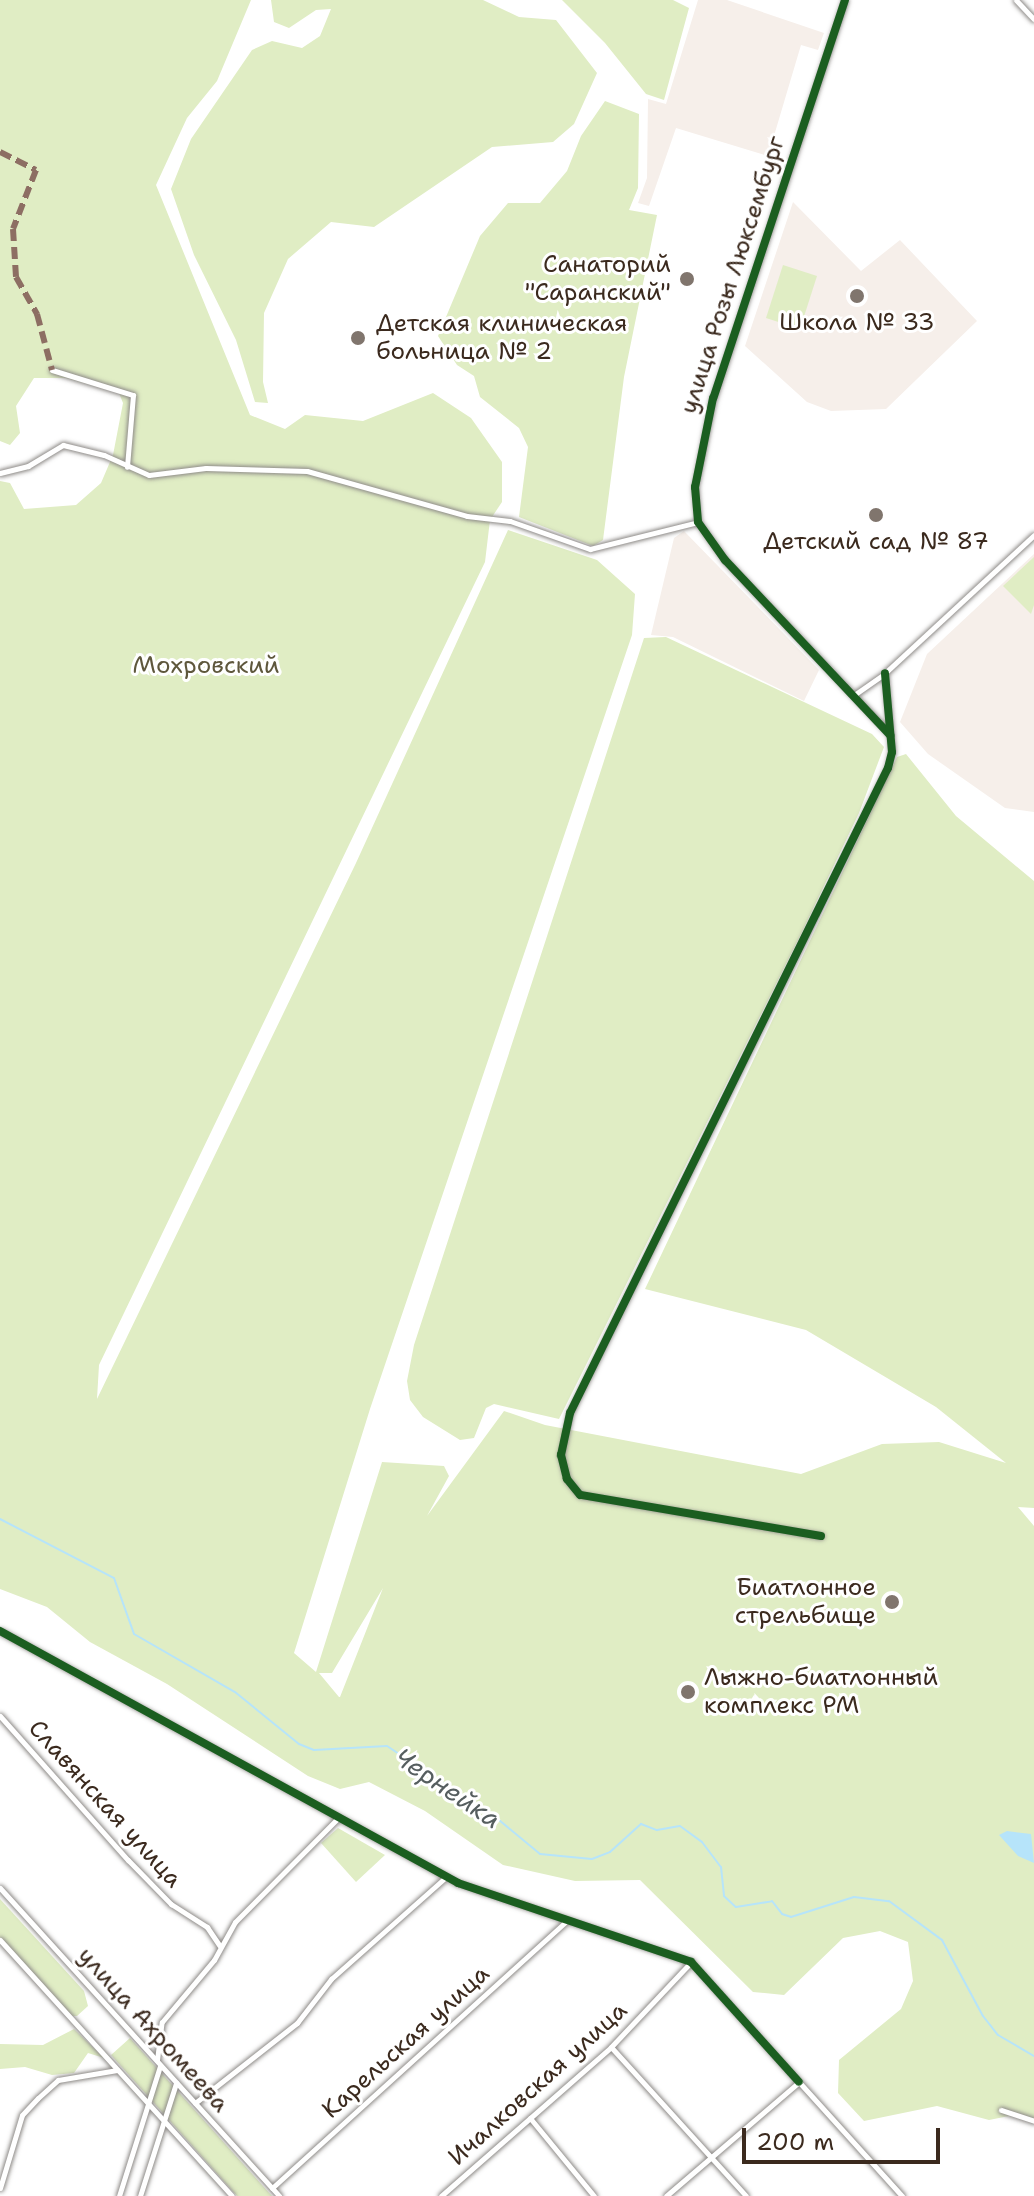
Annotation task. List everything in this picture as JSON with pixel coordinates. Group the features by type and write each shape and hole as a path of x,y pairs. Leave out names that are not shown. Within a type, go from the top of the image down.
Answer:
{"street":[{"name":"улица Розы Люксембург","path":"698,522 699,452 713,398 845,0"},
{"path":"1016,0 1034,19"},
{"path":"52,370 133,395 127,467"},
{"path":"0,473 28,466 63,445 149,475 206,468 307,471 467,516 510,521 590,549 698,522 725,560 890,735"},
{"path":"854,695 885,673 1034,535"},
{"path":"821,1536 580,1495 567,1479 561,1455 570,1413 888,768 890,735 885,673"},
{"path":"0,1631 446,1877 565,1922 691,1962 902,2196"},
{"name":"Славянская улица","path":"0,1716 128,1860 171,1904 207,1927 219,1945"},
{"path":"119,2196 159,2063 162,2022 214,1960 219,1945 337,1819"},
{"path":"195,2104 297,2023 331,1979 446,1877"},
{"name":"улица Ахромеева","path":"0,1888 279,2196"},
{"name":"Карельская улица","path":"272,2188 565,1922"},
{"path":"0,1942 232,2196"},
{"name":"Ичалковская улица","path":"443,2195 611,2047 691,1962"},
{"path":"611,2047 746,2196"},
{"path":"0,2188 22,2115 38,2098 58,2080 118,2070"},
{"path":"666,2196 799,2082"},
{"path":"140,2196 176,2083"},
{"path":"1001,2110 1034,2121"},
{"path":"530,2118 594,2196"}],"shaded area":[{"path":"698,0 727,0 824,33 818,50 801,45 768,156 676,128 649,206 638,203 647,178 648,99 666,104"},
{"name":"Школа № 33","path":"793,202 861,271 900,240 977,321 886,409 831,411 807,402 745,346"},
{"path":"684,531 819,670 804,701 673,637 651,635 674,538"},
{"path":"1034,554 1034,812 1005,808 928,754 900,722 927,654"}],"green space":[{"name":"Мохровский","path":"0,0 251,0 217,81 187,118 156,185 250,415 285,429 305,415 363,421 433,393 471,418 502,462 502,502 490,520 485,562 99,1365 97,1399 356,863 508,530 597,560 635,594 632,635 370,1409 294,1653 316,1672 382,1462 444,1466 449,1476 427,1516 504,1411 545,1425 801,1474 882,1444 939,1442 1006,1463 936,1407 806,1330 645,1289 897,757 906,754 956,816 1034,881 1034,1508 1018,1507 1034,1526 1034,2120 1009,2116 989,2120 937,2106 864,2121 838,2093 839,2060 901,2009 913,1981 908,1942 880,1931 843,1938 784,1995 753,1992 640,1880 575,1881 503,1865 425,1811 369,1782 340,1789 308,1776 167,1684 90,1642 47,1607 0,1589 0,481 10,483 24,509 76,505 101,483 113,455 123,403 119,393 66,378 34,378 16,406 20,433 10,445 0,441","holes":["383,1588 340,1697 319,1673 332,1673"]},
{"path":"271,0 483,0 519,17 556,20 597,73 574,124 553,142 492,147 374,227 331,222 288,259 264,313 263,382 268,403 255,402 236,340 194,255 171,189 191,139 252,50 272,41 302,48 320,36 331,9 316,10 289,28 274,22"},
{"path":"562,0 673,0 689,8 664,100 646,94 605,43"},
{"path":"605,101 639,114 638,188 629,210 657,215 624,377 603,540 593,546 519,517 528,447 519,428 480,397 474,376 457,365 438,336 480,236 508,203 540,203 567,171 581,136"},
{"path":"783,265 817,276 800,329 766,318"},
{"path":"1034,557 1034,605 1031,614 1003,586"},
{"path":"666,637 872,734 884,747 859,813 801,934 559,1419 494,1404 486,1408 474,1438 460,1440 423,1417 410,1400 407,1381 414,1345 644,638"},
{"path":"338,1828 385,1855 356,1882 321,1843"},
{"path":"0,1899 84,1991 88,2006 77,2016 67,2016 0,1942"},
{"path":"74,2029 104,2058 88,2053 74,2073 52,2075 25,2067 0,2069 0,2044 43,2045"},
{"path":"130,2038 272,2196 237,2196 111,2055"}],"water":[{"path":"1007,1831 1031,1834 1034,1863 1018,1856 999,1835"}],"waterway":[{"name":"Чернейка","path":"0,1519 114,1578 134,1634 235,1692 299,1744 314,1750 387,1746 499,1820 540,1854 592,1859 610,1852 641,1824 657,1830 680,1826 702,1842 721,1867 724,1896 736,1907 772,1901 782,1914 791,1917 854,1897 889,1901 942,1940 983,2016 998,2035 1034,2056"}],"marked path":[{"path":"0,152 36,170 13,229 16,277 37,314 52,370"}],"cycle path":[{"path":"845,0 713,398 695,487 698,522 725,560 890,735"},
{"path":"821,1536 580,1495 567,1479 561,1455 570,1413 888,768 892,752 885,673"},
{"path":"0,1631 458,1883 691,1962 799,2082"}],"place":[{"name":"Санаторий \"Саранский\"","path":"687,279"},
{"name":"Школа № 33","path":"857,296"},
{"name":"Детская клиническая больница № 2","path":"358,338"},
{"name":"Детский сад № 87","path":"876,515"},
{"name":"Биатлонное стрельбище","path":"892,1602"},
{"name":"Лыжно-биатлонный комплекс РМ","path":"688,1692"}]}
